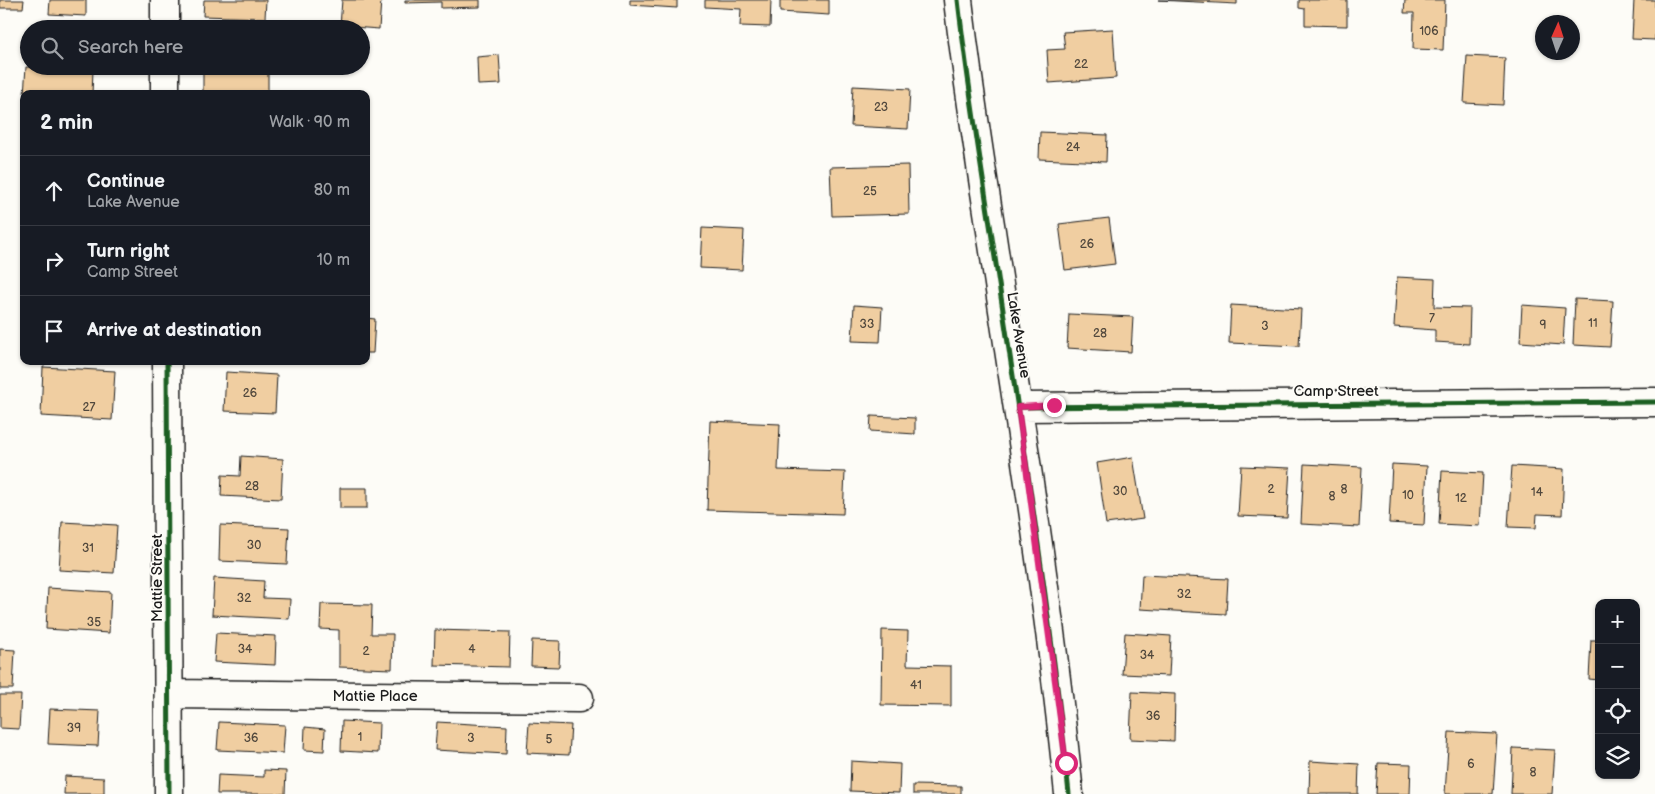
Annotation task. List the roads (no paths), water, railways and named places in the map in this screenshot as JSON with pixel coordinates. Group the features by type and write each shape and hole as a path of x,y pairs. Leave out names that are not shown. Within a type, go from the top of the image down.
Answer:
{"street":[{"path":"165,0 165,20"},
{"name":"Lake Avenue","path":"958,0 968,91 1018,407 1069,794"},
{"path":"165,75 165,90"},
{"name":"Mattie Street","path":"167,365 169,794"},
{"name":"Camp Street","path":"1018,407 1655,402"},
{"name":"Mattie Place","path":"170,694 579,698"}]}
